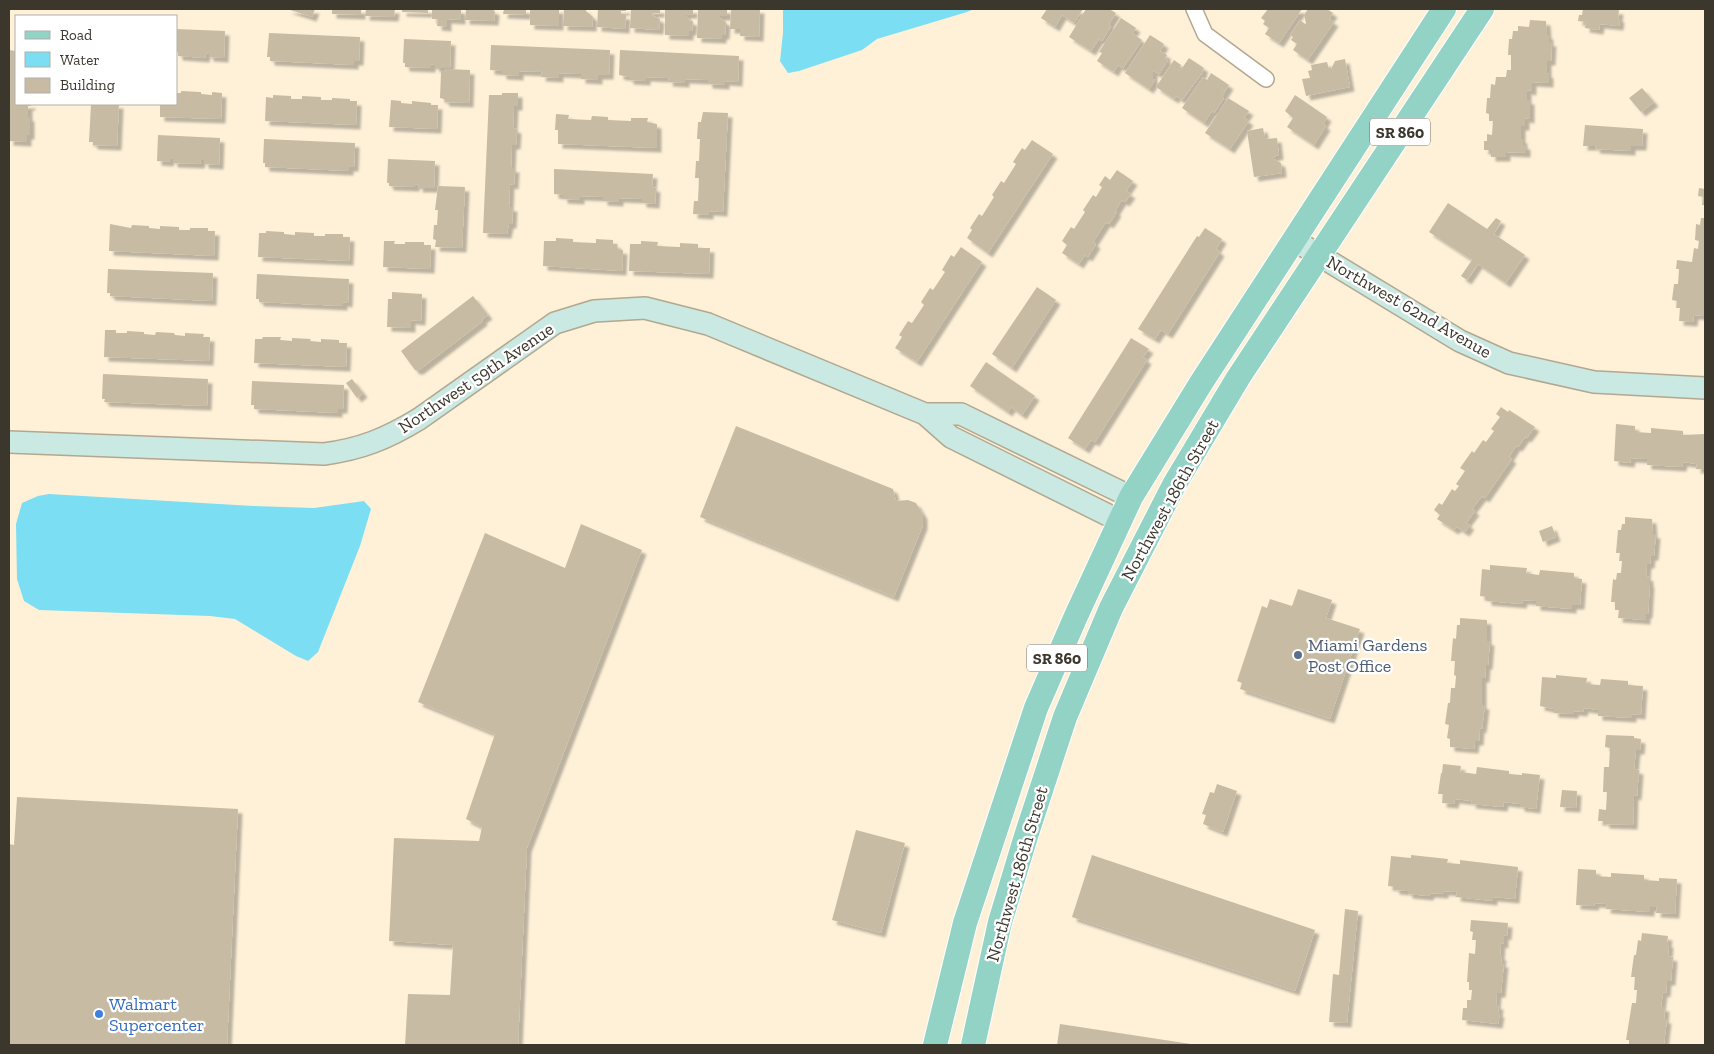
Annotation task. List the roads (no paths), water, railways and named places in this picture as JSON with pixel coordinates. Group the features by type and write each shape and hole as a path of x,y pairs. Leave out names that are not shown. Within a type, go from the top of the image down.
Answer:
{"main road":[{"name":"Northwest 186th Street","path":"935,1045 965,923 1036,708 1131,497 1201,383 1444,9"},
{"name":"Northwest 186th Street","path":"973,1045 1000,922 1065,717 1111,608 1174,485 1238,378 1318,254 1482,9"},
{"path":"1147,471 1144,520 1148,536"},
{"path":"1131,497 1132,568"},
{"path":"980,1007 972,984 1011,840 1011,834 1008,829 997,825"}],"street":[{"path":"1194,9 1204,34 1266,79"},
{"name":"Northwest 62nd Avenue","path":"1294,240 1460,341 1509,364 1594,382 1705,388"},
{"name":"Northwest 59th Avenue","path":"9,442 314,453 343,451 368,445 396,433 419,419 555,323 594,311 645,308 708,324 925,414 951,437 1120,521"},
{"name":"Northwest 59th Avenue","path":"925,414 961,414 1131,497"}],"water":[{"path":"783,9 974,9 877,39 862,50 788,73 780,61"},
{"path":"49,494 314,508 364,501 371,509 360,546 318,652 308,661 296,656 235,619 210,616 39,610 24,601 17,579 16,524 22,503 38,496"}],"place":[{"name":"Miami Gardens Post Office","path":"1298,655"},
{"name":"Walmart Supercenter","path":"99,1014"}]}
